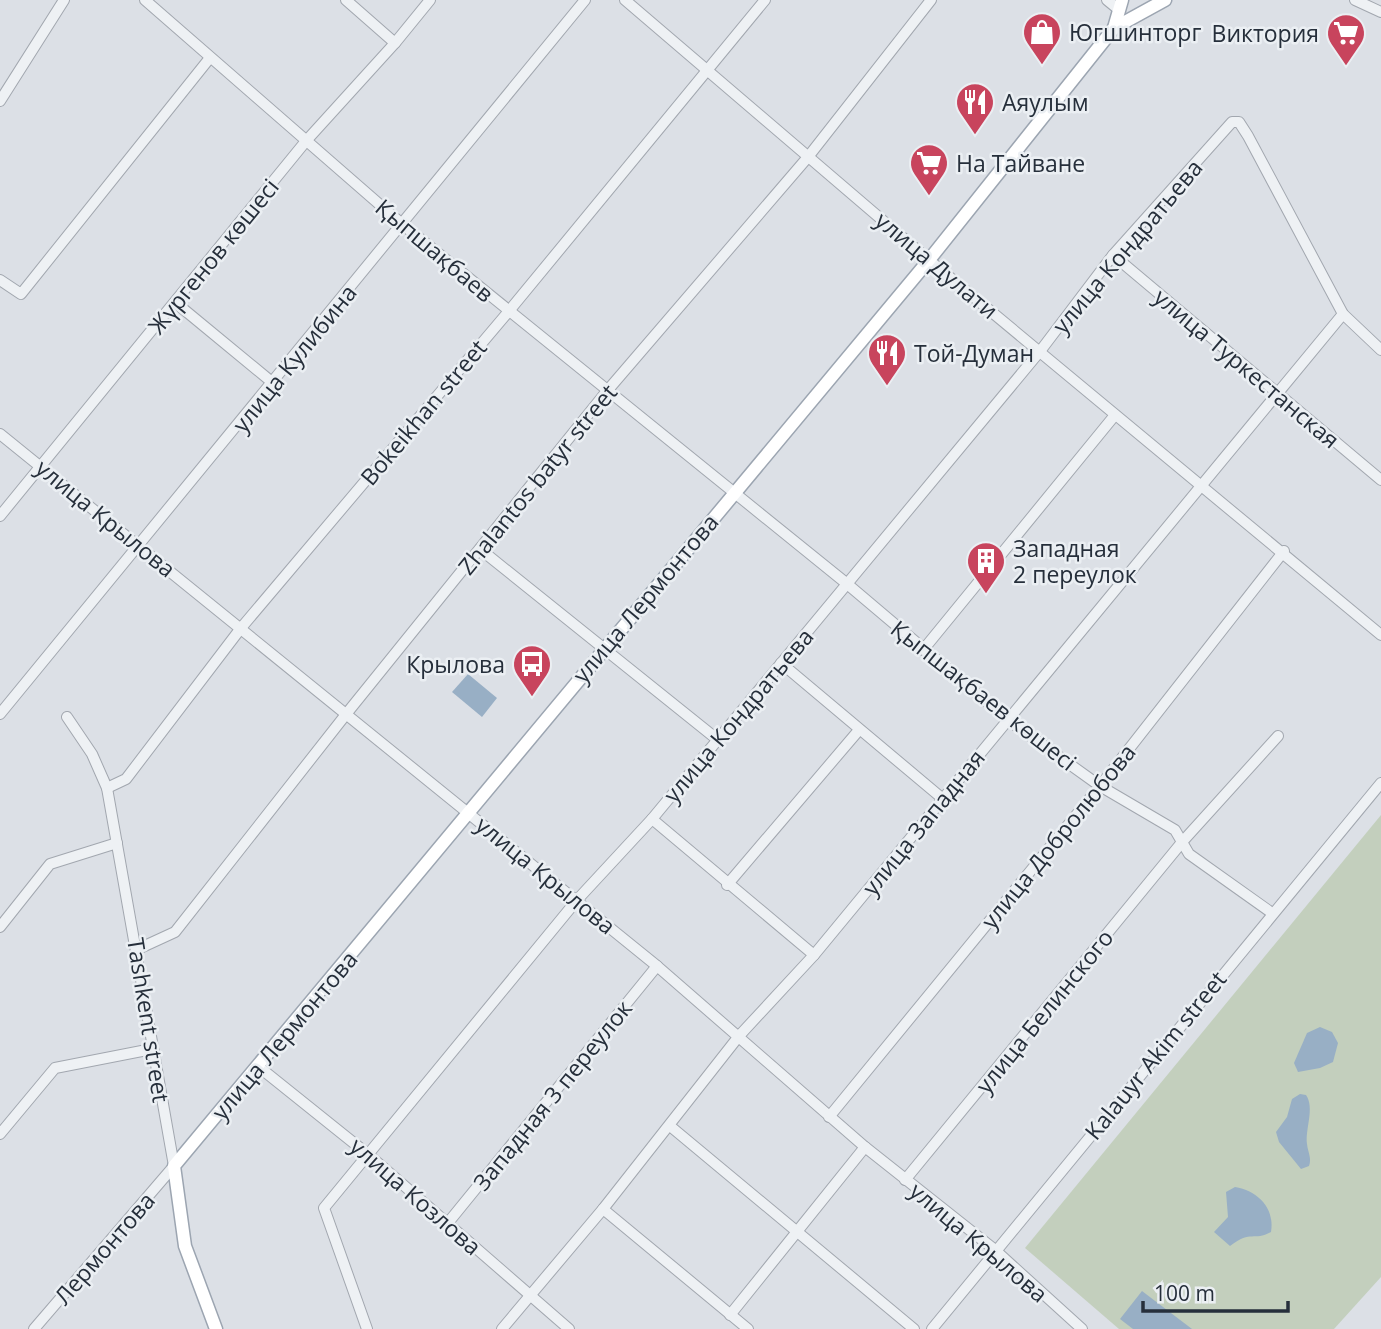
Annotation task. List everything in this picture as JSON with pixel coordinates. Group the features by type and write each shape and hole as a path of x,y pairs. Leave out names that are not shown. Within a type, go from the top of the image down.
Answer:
{"main road":[{"path":"1114,28 1162,2 1171,0"},
{"path":"1114,28 1120,4"},
{"name":"улица Лермонтова","path":"174,1166 259,1067 467,811 929,260 1114,28"},
{"name":"Tashkent street","path":"174,1166 185,1246 216,1329"}],"street":[{"path":"0,101 64,0"},
{"name":"Қыпшақбаев","path":"145,0 209,59 402,224 732,494"},
{"path":"346,0 395,43"},
{"name":"Жүргенов көшесі","path":"0,516 306,141 395,43 430,0"},
{"name":"улица Кулибина","path":"0,714 585,0"},
{"name":"улица Дулати","path":"625,0 929,260 1041,350 1201,488 1284,551 1381,635"},
{"name":"Bokeikhan street","path":"107,788 126,779 241,628 509,311 765,0"},
{"name":"Zhalantos batyr street","path":"138,949 175,932 347,713 607,391 808,156 931,0"},
{"path":"1107,0 1120,4"},
{"path":"1355,0 1381,12"},
{"path":"0,280 21,294 209,59"},
{"name":"улица Кондратьева","path":"367,1329 324,1208 370,1156 577,900 718,740 1041,350 1113,255 1232,122 1239,122 1248,136 1343,314"},
{"name":"улица Туркестанская","path":"1113,255 1381,480"},
{"path":"176,303 273,383"},
{"path":"1343,314 1381,350"},
{"name":"улица Западная","path":"502,1329 603,1209 739,1036 814,955 1343,314"},
{"path":"923,650 1115,415"},
{"name":"улица Крылова","path":"0,434 657,966 865,1147 995,1250 1082,1329"},
{"name":"Қыпшақбаев көшесі","path":"732,494 846,583 1008,720 1100,786 1165,822 1183,841 1189,854 1272,913"},
{"path":"480,549 718,740"},
{"name":"улица Добролюбова","path":"829,1116 1100,786 1284,551"},
{"path":"781,663 943,799"},
{"name":"Tashkent street","path":"67,717 92,754 107,788 138,949 152,1049 174,1166"},
{"path":"727,885 859,730"},
{"name":"улица Белинского","path":"905,1180 1183,841 1278,736"},
{"name":"Kalauyr Akim street","path":"932,1329 1381,783"},
{"path":"652,818 727,885 814,955"},
{"path":"0,927 50,864 117,843"},
{"name":"Западная 3 переулок","path":"447,1224 657,966"},
{"path":"1,1130 55,1068 152,1049"},
{"name":"улица Козлова","path":"259,1067 370,1156 569,1329"},
{"path":"670,1126 914,1329"},
{"path":"730,1315 865,1147"},
{"name":"Лермонтова","path":"34,1329 174,1166"},
{"path":"603,1209 748,1329"}],"green space":[{"path":"1381,815 1381,1277 1334,1329 1119,1329 1025,1248"}],"water":[{"path":"468,674 497,698 482,717 452,692"},
{"path":"1320,1027 1332,1032 1338,1043 1333,1062 1320,1068 1298,1072 1294,1063 1307,1033"},
{"path":"1300,1094 1306,1095 1310,1106 1307,1147 1310,1163 1301,1169 1279,1142 1276,1132 1287,1117 1292,1099"},
{"path":"1235,1187 1258,1197 1267,1208 1272,1223 1271,1232 1243,1238 1230,1246 1214,1232 1228,1217 1226,1192"},
{"path":"1142,1291 1192,1329 1133,1329 1120,1319"}],"place":[{"name":"Югшинторг","path":"1042,66"},
{"name":"Виктория","path":"1346,67"},
{"name":"Аяулым","path":"975,136"},
{"name":"На Тайване","path":"929,197"},
{"name":"Той-Думан","path":"887,387"},
{"name":"Западная 2 переулок","path":"986,595"},
{"name":"Крылова","path":"532,698"}]}
